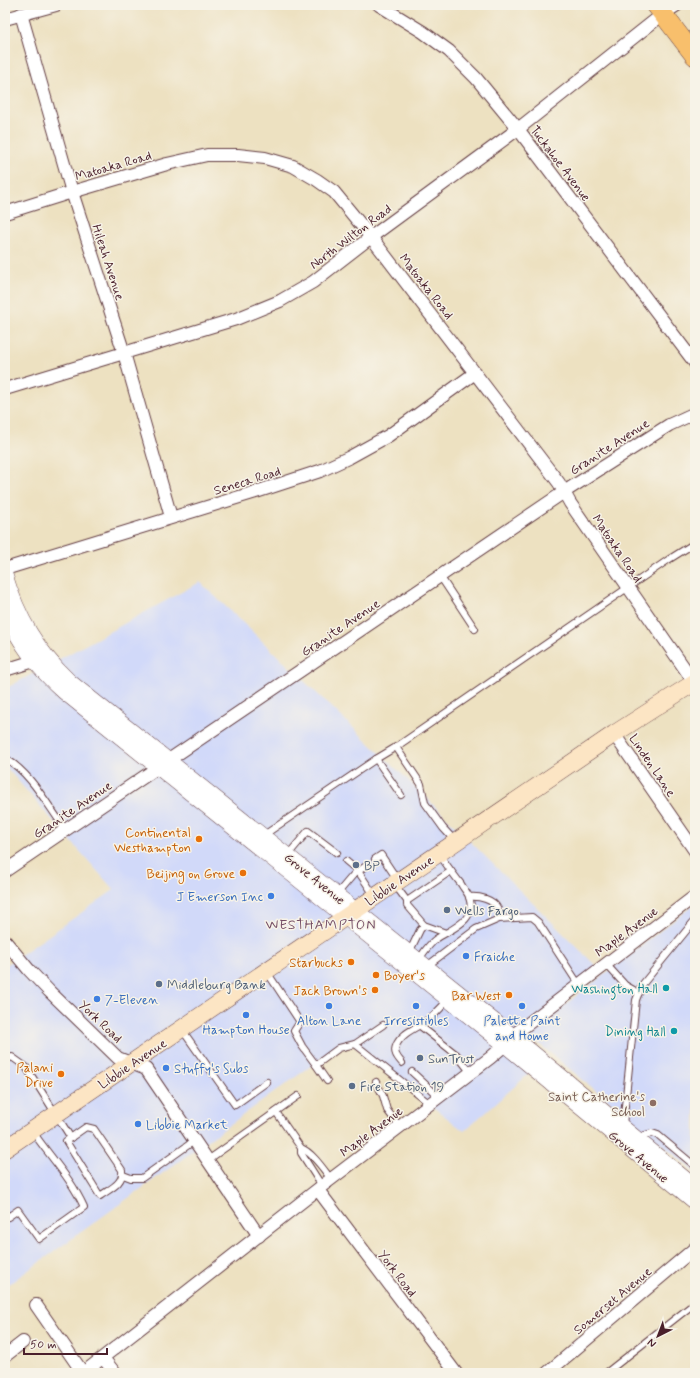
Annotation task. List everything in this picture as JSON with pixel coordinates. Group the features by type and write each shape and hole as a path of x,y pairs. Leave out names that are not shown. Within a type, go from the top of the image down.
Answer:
{"main road":[{"path":"666,8 695,56"},
{"name":"Libbie Avenue","path":"5,1149 438,853 694,682"}],"street":[{"path":"5,19 56,5"},
{"name":"Tuckahoe Avenue","path":"379,5 423,32 449,51 476,78 518,129 695,363"},
{"name":"North Wilton Road","path":"5,389 236,319 280,301 313,282 371,237 518,129 666,8"},
{"name":"Hileah Avenue","path":"21,14 72,192 124,353 171,517"},
{"name":"Matoaka Road","path":"5,213 167,164 207,155 238,155 265,158 293,166 323,184 334,192 371,237 554,477 628,588 694,682"},
{"name":"Seneca Road","path":"5,569 320,471 350,457 388,436 475,373"},
{"name":"Granite Avenue","path":"5,871 564,492 669,425 695,413"},
{"name":"Grove Avenue","path":"5,575 21,619 42,652 55,668 163,765 350,913 448,1000 508,1040 622,1126 695,1186"},
{"name":"Grove Avenue","path":"5,612 21,643 34,661 64,692 263,836 337,895 350,913 418,960 695,1202"},
{"path":"5,670 34,661"},
{"name":"Linden Lane","path":"614,734 695,852"},
{"name":"Maple Avenue","path":"83,1373 324,1185 471,1073 508,1040 695,896"},
{"name":"York Road","path":"5,941 29,970 119,1058 146,1069 259,1236"},
{"name":"York Road","path":"324,1185 456,1373"},
{"name":"Somerset Avenue","path":"554,1371 695,1248"},
{"path":"36,1305 83,1373"},
{"path":"5,1356 23,1342"},
{"path":"103,1358 115,1373"}],"lane":[{"path":"263,836 695,543"},
{"path":"440,576 475,629"},
{"path":"396,747 421,784 425,803 455,842"},
{"path":"5,758 14,763 26,774 66,830"},
{"path":"376,759 402,795"},
{"path":"288,856 308,831 337,853"},
{"path":"418,960 428,945 463,922 471,907 469,897 438,853"},
{"path":"375,858 381,855 407,902 407,905 424,925 446,933"},
{"path":"346,861 358,871 375,896"},
{"path":"337,895 346,883 358,871 366,866"},
{"path":"407,902 451,871"},
{"path":"469,897 478,896 490,901 498,910 499,919"},
{"path":"418,960 476,929 499,919 532,917 538,922 579,985"},
{"path":"622,1126 636,1000 642,986 695,920"},
{"path":"418,960 420,930 424,925"},
{"path":"606,964 625,985 639,993"},
{"path":"267,971 300,1022 294,1031 302,1046 327,1081"},
{"path":"402,1063 396,1055 396,1046 400,1039 433,1016 448,1000"},
{"path":"316,1065 340,1048 355,1044 383,1025"},
{"path":"420,1025 457,1055 471,1073"},
{"path":"182,1029 235,1105 267,1082"},
{"path":"355,1044 435,1100"},
{"path":"5,1060 12,1057 26,1067 71,1138"},
{"path":"412,1072 435,1100"},
{"path":"376,1082 383,1096 387,1110 400,1127"},
{"path":"208,1160 298,1096"},
{"path":"276,1112 301,1148 310,1153 324,1185"},
{"path":"86,1127 94,1129 122,1170 123,1175 118,1184 100,1196 66,1141 86,1127"},
{"path":"5,1213 8,1217 18,1210 39,1239 84,1207 78,1193 32,1131"},
{"path":"636,1138 652,1134 658,1136 695,1166"},
{"path":"123,1175 131,1178 142,1178 194,1141"},
{"path":"301,1148 301,1153 324,1185"},
{"path":"606,1373 695,1304"}],"shaded area":[{"path":"200,582 408,780 598,968 519,1034 548,1057 464,1131 347,1040 5,1287 5,966 114,890 5,766 5,689"},
{"name":"Saint Catherine's School","path":"695,904 695,1172 527,1034"}],"place":[{"name":"Continental Westhampton","path":"199,839"},
{"name":"BP","path":"356,865"},
{"name":"Beijing on Grove","path":"243,873"},
{"name":"J Emerson Inc","path":"271,896"},
{"name":"Wells Fargo","path":"447,910"},
{"name":"Fraiche","path":"466,956"},
{"name":"Starbucks","path":"351,962"},
{"name":"Boyer's","path":"376,975"},
{"name":"Middleburg Bank","path":"159,984"},
{"name":"Washington Hall","path":"666,988"},
{"name":"Jack Brown's","path":"375,990"},
{"name":"Bar West","path":"509,995"},
{"name":"7-Eleven","path":"97,999"},
{"name":"Alton Lane","path":"329,1006"},
{"name":"Irresistibles","path":"416,1006"},
{"name":"Palette Paint and Home","path":"522,1006"},
{"name":"Hampton House","path":"246,1015"},
{"name":"Dining Hall","path":"674,1031"},
{"name":"SunTrust","path":"420,1058"},
{"name":"Stuffy's Subs","path":"166,1068"},
{"name":"Palani Drive","path":"61,1074"},
{"name":"Fire Station 19","path":"352,1086"},
{"name":"Saint Catherine's School","path":"653,1103"},
{"name":"Libbie Market","path":"138,1124"}],"district":[{"name":"WESTHAMPTON","path":"321,924"}]}
